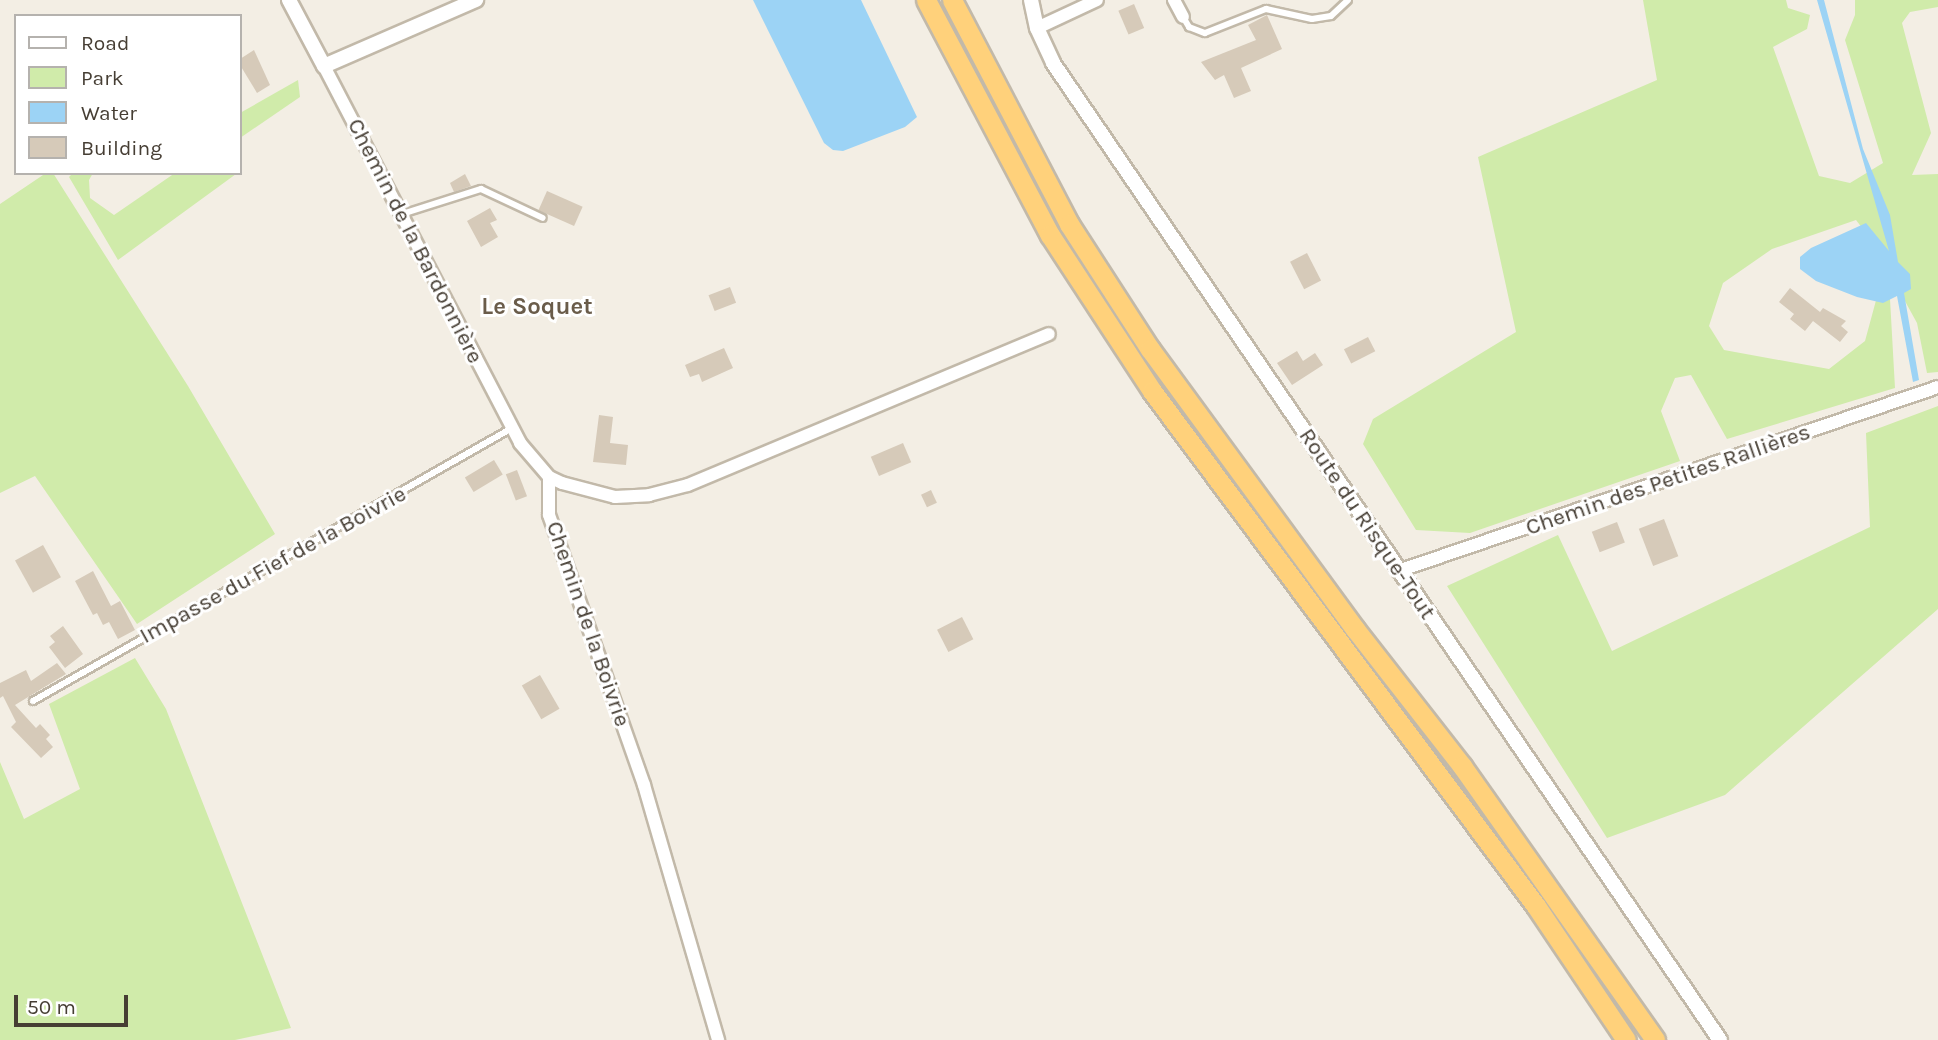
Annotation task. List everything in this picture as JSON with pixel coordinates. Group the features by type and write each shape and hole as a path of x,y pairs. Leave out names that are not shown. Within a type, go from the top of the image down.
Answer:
{"highway":[{"path":"926,0 1051,236 1145,380 1536,906 1626,1040"},
{"path":"952,0 1069,225 1150,349 1347,618 1492,806 1655,1040"}],"street":[{"name":"Chemin de la Bardonnière","path":"289,0 512,428 549,477"},
{"path":"324,66 476,0"},
{"name":"Route du Risque-Tout","path":"1031,0 1037,28 1053,63 1720,1040"},
{"path":"1037,28 1097,0"},
{"path":"1174,0 1183,17"},
{"name":"Chemin de la Boivrie","path":"718,1040 644,785 549,515 549,477 615,497 649,495 688,485 1049,334"},
{"name":"Chemin des Petites Rallières","path":"1398,570 1938,387"}],"lane":[{"path":"1183,17 1189,27 1205,33 1266,9 1312,19 1331,16 1348,0"},
{"path":"400,214 481,189 542,218"},
{"name":"Impasse du Fief de la Boivrie","path":"33,701 512,428"}],"green space":[{"path":"1643,0 1786,0 1788,8 1810,15 1807,29 1773,47 1819,176 1850,183 1883,163 1845,40 1855,15 1855,0 1938,0 1938,7 1910,12 1902,23 1931,133 1912,175 1938,174 1938,372 1927,373 1917,323 1872,241 1856,220 1772,249 1723,283 1709,326 1724,350 1829,369 1865,341 1878,293 1890,299 1895,388 1727,439 1691,375 1675,378 1661,411 1680,461 1470,533 1416,530 1363,444 1373,419 1516,332 1478,157 1657,80"},
{"path":"298,80 300,97 242,137 242,112"},
{"path":"43,175 54,175 188,386 275,534 137,624 35,476 0,493 0,204"},
{"path":"92,175 89,180 90,198 114,215 172,175 235,175 118,260 69,177"},
{"path":"1938,406 1938,609 1725,795 1607,838 1447,586 1558,535 1612,651 1870,527 1866,433"},
{"path":"135,658 166,709 291,1028 235,1040 0,1040 0,762 24,819 80,789 49,704"}],"water":[{"path":"753,0 861,0 917,117 905,127 843,151 833,150 824,143"},
{"path":"1817,0 1824,0 1863,149 1890,215 1898,262 1910,274 1911,289 1904,293 1919,380 1913,382 1897,296 1883,303 1857,297 1816,281 1800,269 1800,257 1811,248 1866,223 1889,251"}],"building":[{"path":"1134,4 1144,28 1129,35 1118,11"},
{"path":"1267,15 1282,49 1241,68 1251,91 1234,98 1224,75 1215,80 1201,62 1256,40 1248,25"},
{"path":"254,50 270,85 257,93 242,68 242,58"},
{"path":"465,174 471,186 454,192 450,183"},
{"path":"547,191 583,207 574,226 538,210"},
{"path":"490,208 497,220 490,223 498,237 481,247 467,221"},
{"path":"1307,253 1321,281 1304,289 1290,262"},
{"path":"730,287 736,303 715,311 709,295"},
{"path":"1790,288 1820,312 1823,308 1846,321 1841,326 1848,332 1840,342 1813,321 1805,331 1790,319 1794,314 1779,302"},
{"path":"1368,337 1375,351 1351,364 1344,349"},
{"path":"724,348 733,368 702,382 699,374 690,377 685,365"},
{"path":"1297,351 1303,361 1315,353 1323,365 1292,385 1277,363"},
{"path":"599,415 613,417 610,443 628,445 626,465 593,462"},
{"path":"903,443 911,462 879,476 871,457"},
{"path":"494,460 503,475 474,492 465,478"},
{"path":"517,470 527,496 516,500 506,474"},
{"path":"931,490 937,503 927,507 921,495"},
{"path":"1664,519 1678,556 1653,566 1639,529"},
{"path":"1617,522 1625,543 1600,552 1592,532"},
{"path":"43,545 61,577 33,593 15,561"},
{"path":"93,571 111,606 120,601 135,630 118,639 109,622 103,625 97,613 93,615 75,581"},
{"path":"962,617 973,639 948,652 937,630"},
{"path":"63,626 83,654 65,668 49,647 55,642 50,636"},
{"path":"57,663 66,674 15,705 36,728 40,724 50,735 46,739 53,747 41,758 11,727 16,722 3,696 0,698 0,683 26,670 31,681"},
{"path":"540,675 560,709 541,719 522,686"}],"district":[{"name":"Le Soquet","path":"537,307"}]}
